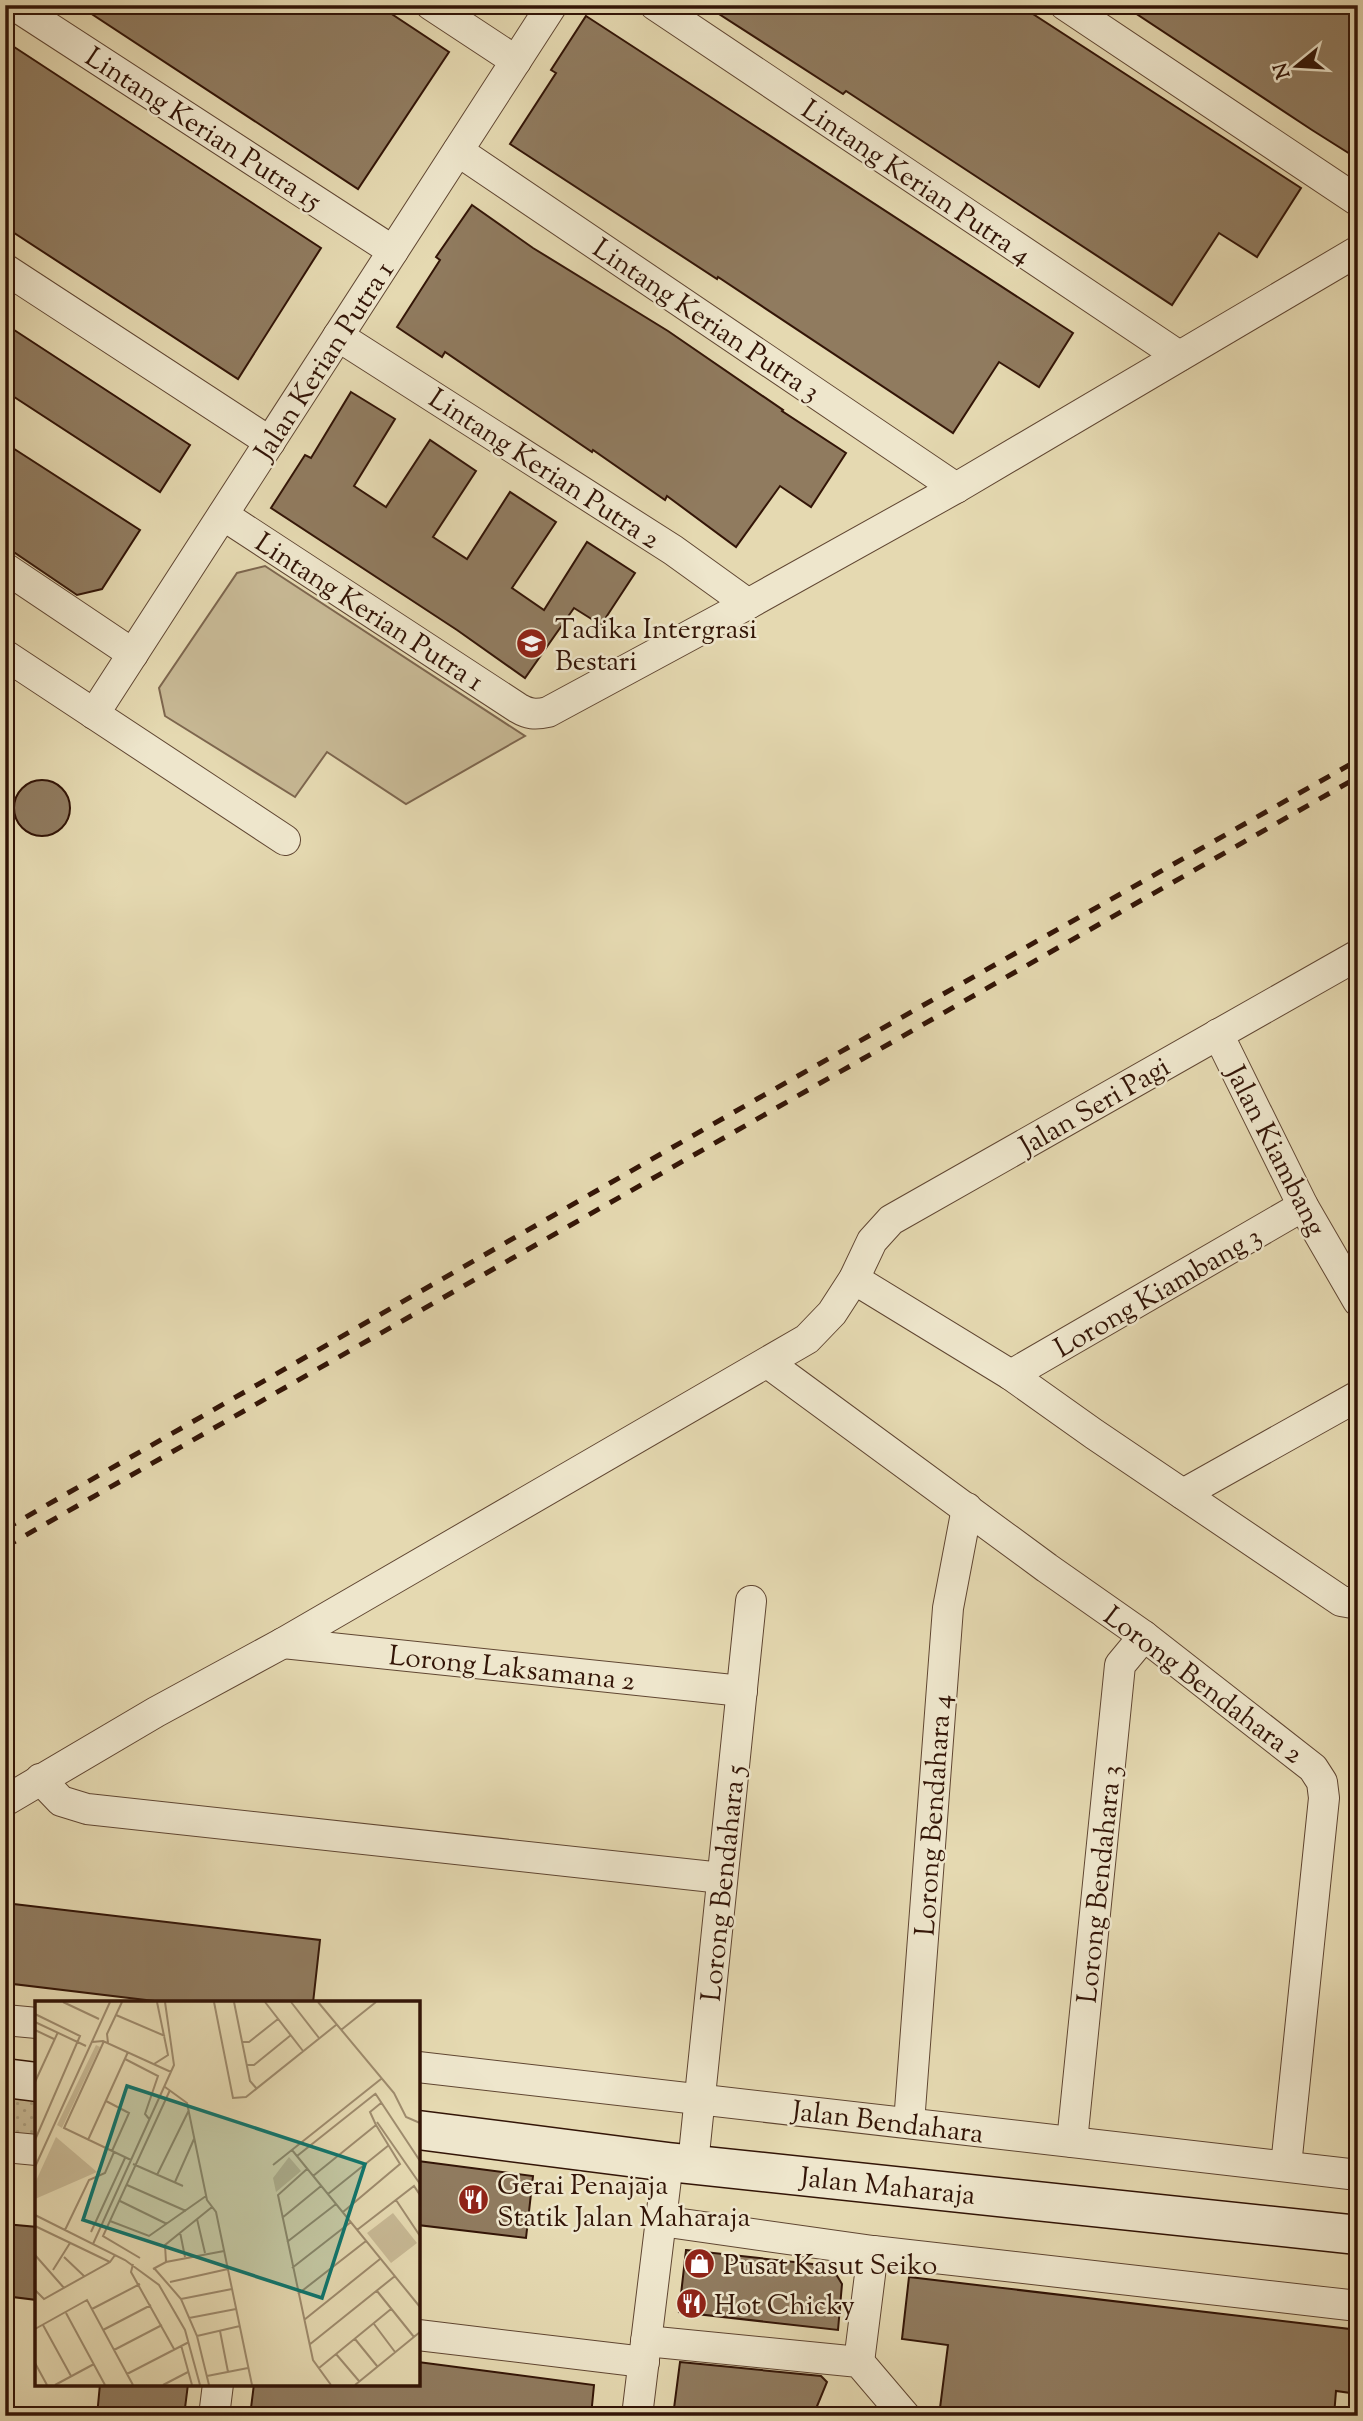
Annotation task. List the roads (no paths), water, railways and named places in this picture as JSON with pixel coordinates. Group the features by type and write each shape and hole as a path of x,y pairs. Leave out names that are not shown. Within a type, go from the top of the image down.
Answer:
{"street":[{"name":"Lintang Kerian Putra 15","path":"14,5 393,251"},
{"path":"430,5 516,61"},
{"name":"Jalan Kerian Putra 1","path":"94,714 552,5"},
{"name":"Lintang Kerian Putra 4","path":"655,5 1179,356"},
{"path":"1065,5 1358,201"},
{"name":"Lintang Kerian Putra 3","path":"458,151 956,488"},
{"path":"748,604 956,488 1358,251"},
{"path":"5,269 270,442"},
{"name":"Lintang Kerian Putra 2","path":"338,336 673,550 748,604"},
{"name":"Lintang Kerian Putra 1","path":"223,515 530,714 548,712 748,604"},
{"path":"5,568 134,654"},
{"path":"5,655 285,840"},
{"name":"Jalan Seri Pagi","path":"5,1801 807,1339 832,1313 854,1279 872,1241 891,1220 1358,955"},
{"name":"Jalan Kiambang","path":"1218,1034 1303,1206 1358,1301"},
{"name":"Lorong Kiambang 3","path":"1011,1375 1303,1206"},
{"path":"854,1279 1011,1375 1341,1601 1358,1604"},
{"name":"Lorong Bendahara 2","path":"768,1363 1144,1636 1313,1768 1322,1782 1324,1798 1286,2166"},
{"path":"1183,1494 1358,1396"},
{"name":"Lorong Bendahara 4","path":"909,2123 948,1608 967,1508"},
{"name":"Lorong Bendahara 5","path":"637,2416 661,2221 700,2099 751,1601"},
{"name":"Lorong Bendahara 3","path":"1072,2142 1120,1665 1144,1636"},
{"name":"Lorong Laksamana 2","path":"283,1643 741,1691"},
{"path":"40,1779 61,1801 87,1809 723,1878"},
{"path":"5,2020 35,2024"},
{"name":"Jalan Bendahara","path":"420,2067 1358,2175"},
{"path":"5,2078 35,2082"},
{"name":"Jalan Maharaja","path":"420,2130 681,2163 1358,2235"},
{"path":"5,2147 35,2150"},
{"path":"661,2221 873,2251 1358,2306"},
{"path":"859,2362 873,2251"},
{"path":"420,2334 645,2352 859,2362 905,2416"},
{"path":"214,2416 218,2386"}],"railway":[{"path":"5,1529 757,1099 1358,760"},
{"path":"5,1547 1358,777"}],"place":[{"name":"Tadika Intergrasi Bestari","path":"532,644"},
{"name":"Gerai Penajaja Statik Jalan Maharaja","path":"474,2200"},
{"name":"Pusat Kasut Seiko","path":"700,2264"},
{"name":"Hot Chicky","path":"691,2304"}]}
